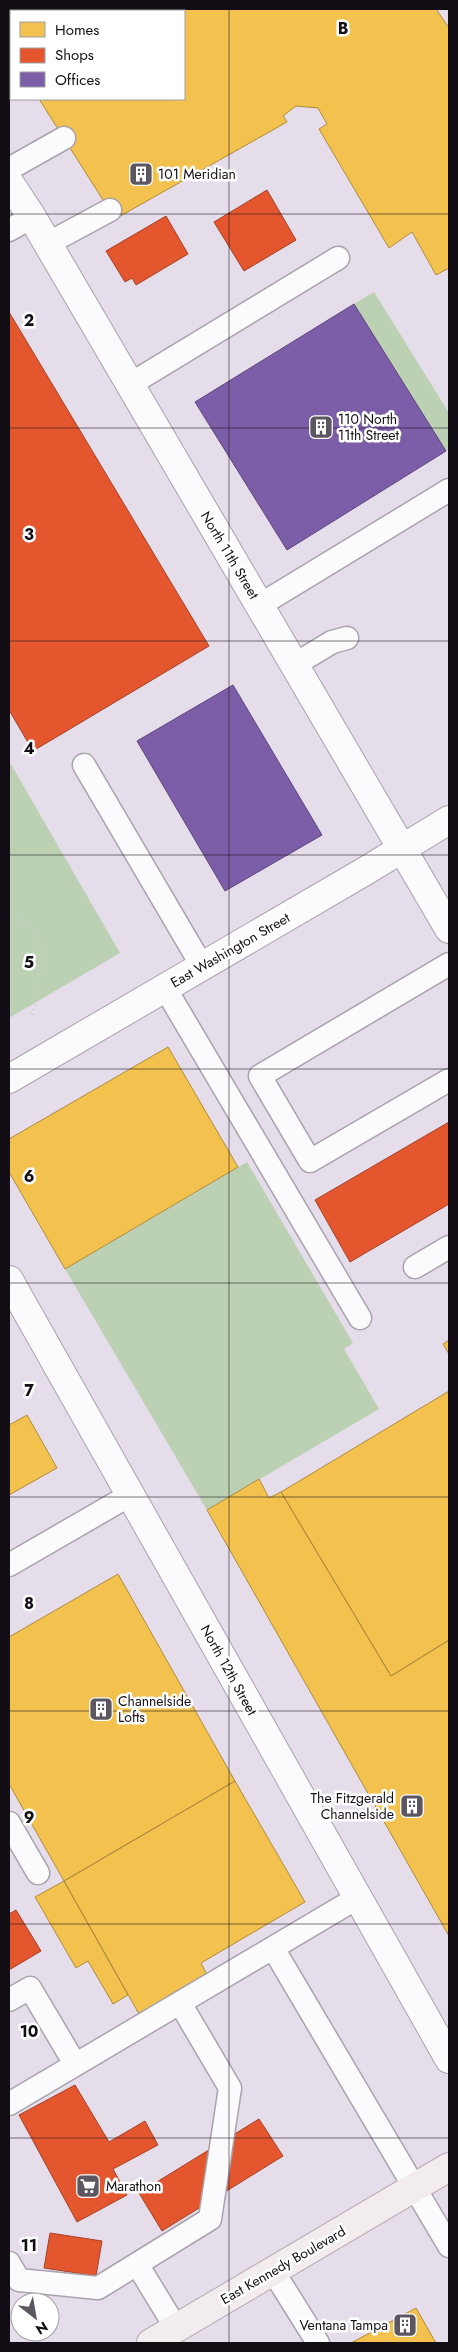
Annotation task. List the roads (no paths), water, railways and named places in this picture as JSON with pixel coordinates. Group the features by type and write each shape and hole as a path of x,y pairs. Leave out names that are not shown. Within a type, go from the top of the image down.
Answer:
{"main road":[{"name":"East Kennedy Boulevard","path":"151,2343 449,2168"}],"street":[{"name":"North 11th Street","path":"9,182 20,224 47,244 449,929"},
{"name":"East Washington Street","path":"9,1078 401,850 449,820"},
{"name":"North 12th Street","path":"9,1280 449,2059"}],"lane":[{"path":"9,169 64,138"},
{"path":"47,244 110,210"},
{"path":"129,385 338,258"},
{"path":"260,605 449,490"},
{"path":"294,665 332,642 347,638"},
{"path":"84,765 202,966"},
{"path":"449,964 260,1076 310,1162 449,1080"},
{"path":"165,988 360,1318"},
{"path":"415,1267 449,1247"},
{"path":"9,1565 130,1495"},
{"path":"9,1823 38,1873"},
{"path":"9,2104 358,1898"},
{"path":"273,1948 449,2246"},
{"path":"9,2000 30,1988 74,2064"},
{"path":"9,2263 19,2280 98,2288 210,2219 230,2088 180,2003"},
{"path":"137,2264 176,2328"},
{"path":"273,2271 318,2343"}],"place":[{"name":"101 Meridian","path":"141,174"},
{"name":"110 North 11th Street","path":"321,427"},
{"name":"Channelside Lofts","path":"101,1709"},
{"name":"The Fitzgerald Channelside","path":"412,1806"},
{"name":"Marathon","path":"88,2186"},
{"name":"Ventana Tampa","path":"405,2325"}]}
